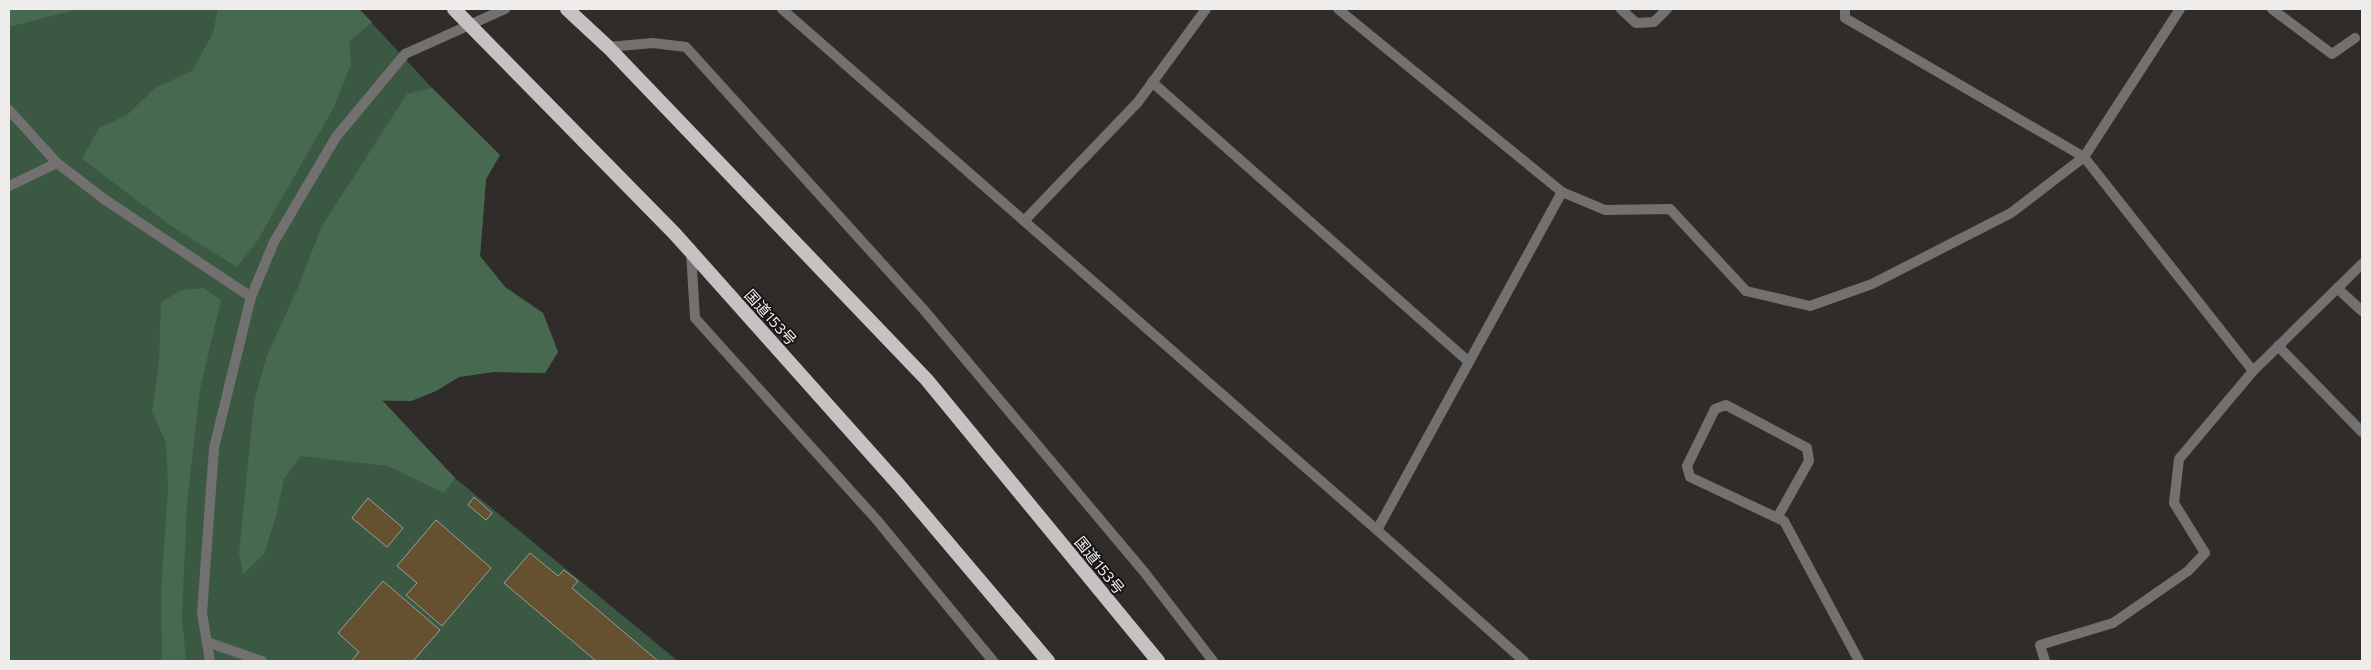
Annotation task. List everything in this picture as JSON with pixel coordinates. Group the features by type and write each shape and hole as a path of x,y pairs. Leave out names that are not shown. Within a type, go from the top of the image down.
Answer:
{"highway":[{"name":"国道153号","path":"454,9 691,252 899,485 1048,661"},
{"name":"国道153号","path":"566,9 608,47 927,380 1158,661"}],"street":[{"path":"210,661 202,613 214,448 251,297 274,242 336,137 405,54 505,9"},
{"path":"782,9 1524,661"},
{"path":"1024,221 1138,102 1206,9"},
{"path":"1338,9 1562,192 1605,210 1670,209 1746,291 1810,306 1872,284 2012,213 2084,157 2180,9"},
{"path":"1620,9 1636,23 1654,22 1667,9"},
{"path":"1845,9 1845,18 2084,157 2253,371"},
{"path":"2272,9 2332,54 2355,38"},
{"path":"608,47 653,43 686,47 924,310 1145,573 1213,661"},
{"path":"1152,82 1469,362"},
{"path":"9,110 57,163 104,199 251,297"},
{"path":"9,186 57,163"},
{"path":"1377,530 1562,192"},
{"path":"691,252 695,318 876,518 993,661"},
{"path":"2045,661 2040,645 2113,623 2188,570 2205,553 2174,503 2179,459 2253,371 2362,264"},
{"path":"2338,288 2362,311"},
{"path":"2278,346 2362,432"},
{"path":"1778,518 1809,461 1807,448 1726,405 1715,410 1687,466 1690,478 1784,521 1859,661"},
{"path":"206,642 262,661"}],"green space":[{"path":"9,9 359,9 432,88 500,155 486,179 480,256 505,287 543,313 558,352 545,373 493,372 459,377 436,391 411,401 382,401 455,478 678,661 9,661"},
{"path":"9,9 78,9 9,27"},
{"path":"218,9 359,9 372,22 349,42 351,64 332,111 256,243 237,267 171,226 82,159 99,128 127,115 155,88 192,71 213,33"},
{"path":"432,88 500,155 486,179 480,256 505,287 543,313 558,352 545,373 493,372 459,377 436,391 411,401 382,400 455,478 444,493 388,466 300,456 284,479 276,516 264,554 243,574 239,553 254,402 267,355 296,292 322,226 407,94"},
{"path":"204,288 221,300 200,389 187,503 182,616 186,661 162,661 161,590 168,489 166,443 152,411 159,361 161,302 182,290"}],"building":[{"path":"474,497 492,513 486,520 468,505"},
{"path":"368,498 403,528 387,547 352,518"},
{"path":"436,520 491,568 442,626 406,595 417,583 397,566"},
{"path":"530,553 558,576 564,570 578,581 572,588 658,661 596,661 504,583"},
{"path":"383,581 440,630 413,661 351,661 359,652 338,633"}]}
